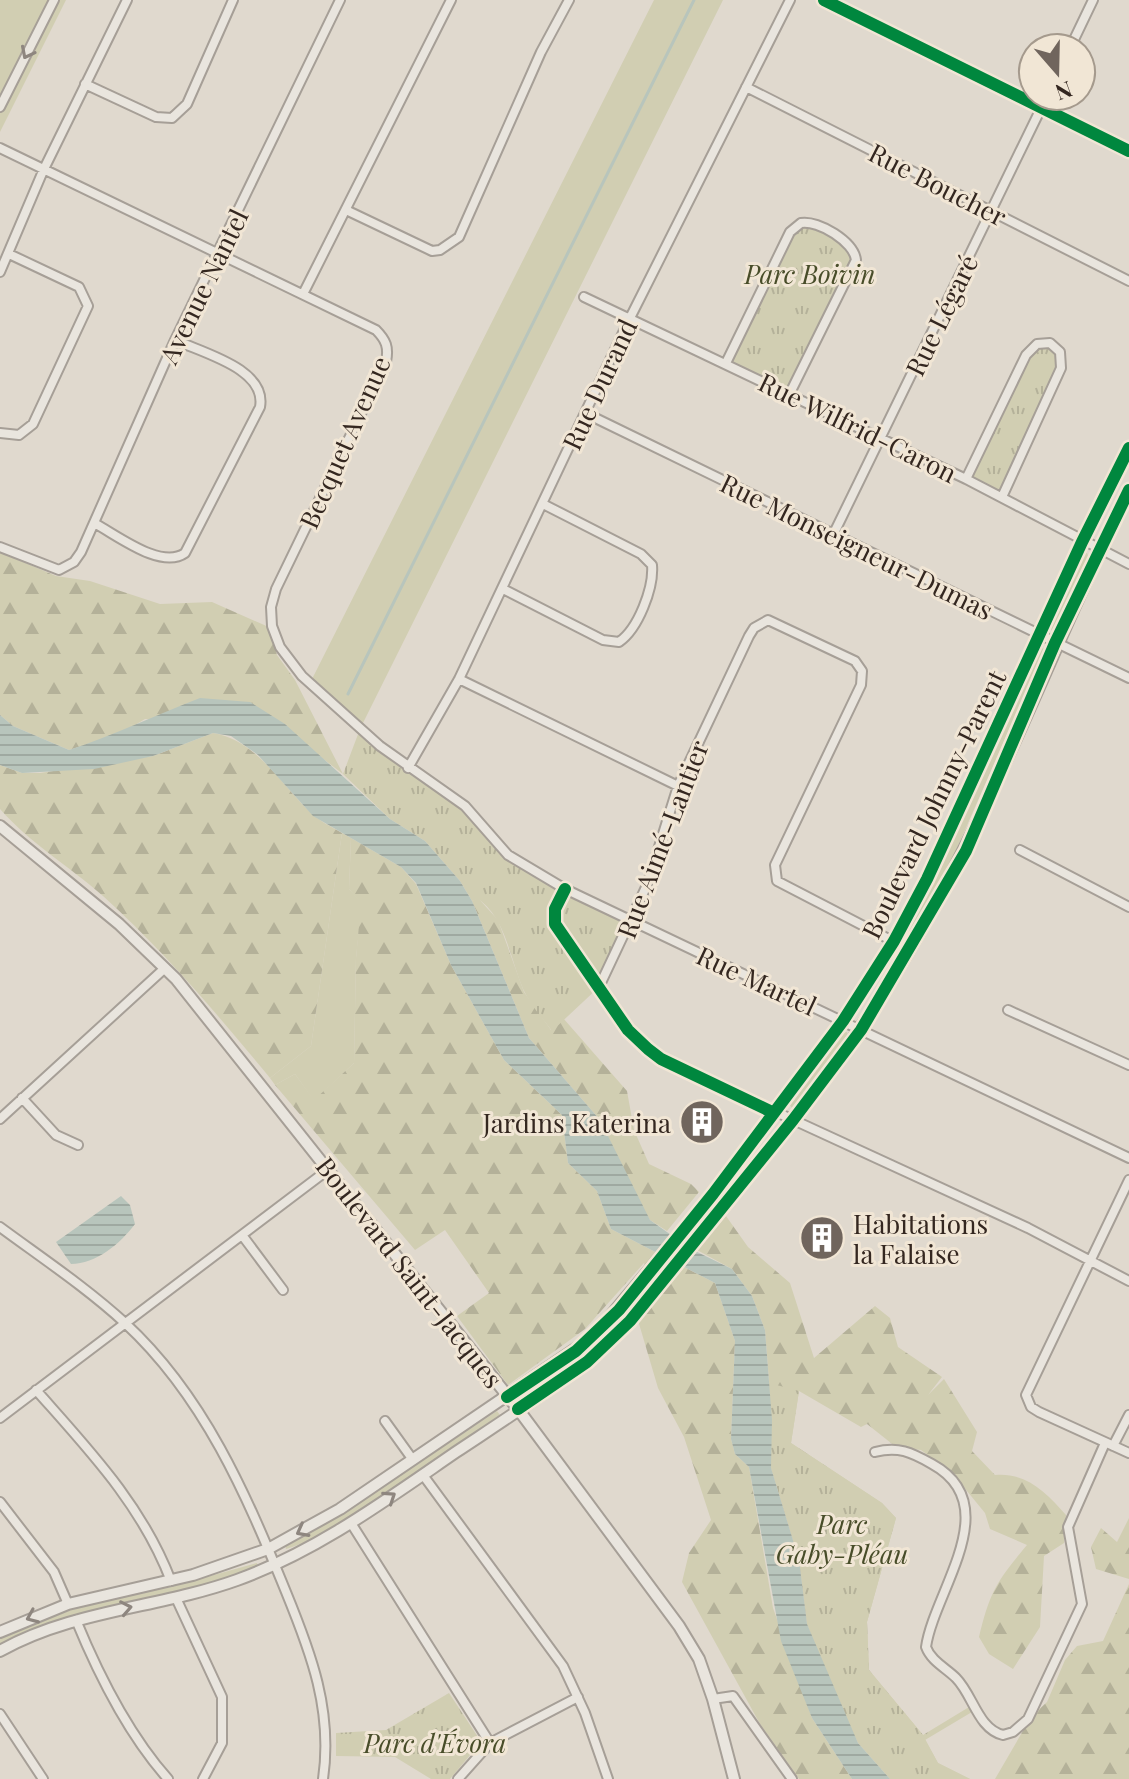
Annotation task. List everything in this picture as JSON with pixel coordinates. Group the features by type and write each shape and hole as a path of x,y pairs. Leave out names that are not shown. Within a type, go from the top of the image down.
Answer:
{"street":[{"path":"0,107 54,0"},
{"path":"0,272 43,171 127,0"},
{"path":"85,84 156,117 172,118 187,104 233,0"},
{"name":"Avenue Nantel","path":"0,547 41,566 64,570 81,552 175,340 220,253 340,0"},
{"path":"303,294 451,0"},
{"path":"346,210 432,251 440,250 459,237 541,52 569,0"},
{"name":"Rue Durand","path":"408,768 459,679 629,320 790,0"},
{"path":"824,0 1017,96"},
{"path":"1078,32 1093,0"},
{"name":"Rue Boucher","path":"746,87 1129,281"},
{"name":"Rue Légaré","path":"834,533 1039,112"},
{"path":"1049,112 1129,151"},
{"name":"Becquet Avenue","path":"0,148 376,330 387,345 388,353 276,589 271,607 272,626 280,647 302,676 408,768"},
{"path":"726,363 790,232 801,223 813,223 848,243 856,260 789,395"},
{"path":"0,433 19,435 33,424 88,306 79,287 9,254"},
{"name":"Rue Wilfrid-Caron","path":"584,297 966,479 1129,564"},
{"path":"94,523 164,559 185,553 260,407 260,389 248,375 175,340"},
{"path":"966,479 1026,355 1037,344 1050,343 1060,352 1061,368 1002,497"},
{"name":"Rue Monseigneur-Dumas","path":"585,413 1129,678"},
{"name":"Boulevard Johnny-Parent","path":"0,1632 68,1604 171,1581 268,1549 340,1509 576,1351 619,1310 713,1194 843,1021 894,941 927,879 1038,635 1129,448"},
{"name":"Boulevard Johnny-Parent","path":"0,1651 76,1620 176,1598 275,1564 351,1523 423,1475 587,1362 630,1321 793,1120 861,1030 910,950 966,851 1055,643 1129,490"},
{"path":"503,589 603,640 619,642 632,629 652,581 652,565 641,554 543,504"},
{"name":"Rue Aimé-Lantier","path":"599,987 632,921 678,786 749,636 759,623 774,621 855,661 862,671 861,685 775,865 774,874 781,886 910,950"},
{"path":"459,679 678,786"},
{"name":"Rue Martel","path":"408,768 441,786 465,806 515,860 565,889 1129,1158"},
{"name":"Boulevard Saint-Jacques","path":"0,826 119,924 165,968 329,1169 518,1409 679,1626 699,1659 734,1779"},
{"path":"1020,850 1129,907"},
{"path":"565,889 555,909 555,924 628,1030 661,1059 1028,1228 1129,1281"},
{"path":"0,1119 165,968"},
{"path":"1008,1010 1129,1065"},
{"path":"22,1098 56,1135 78,1145"},
{"path":"0,1418 329,1169"},
{"path":"1129,1180 1027,1388 1027,1402 1039,1412 1129,1453"},
{"path":"0,1227 125,1323 163,1365 223,1450 275,1564 319,1683 326,1738 323,1779"},
{"path":"242,1235 283,1290"},
{"path":"36,1390 130,1500 149,1531 171,1581"},
{"path":"875,1452 893,1447 915,1454 946,1471 956,1484 964,1509 965,1535 926,1647 934,1660 964,1686 986,1726 1003,1735 1013,1732 1028,1719 1082,1604 1070,1541 1070,1516 1109,1444 1129,1415"},
{"path":"385,1421 413,1460"},
{"path":"423,1475 563,1666 578,1697 608,1779"},
{"path":"0,1502 54,1572 68,1604"},
{"path":"351,1523 490,1743"},
{"path":"176,1598 222,1697 222,1743 203,1779"},
{"path":"76,1620 110,1692 168,1779"},
{"path":"713,1699 733,1696 792,1779"},
{"path":"458,1779 490,1743 578,1697"},
{"path":"0,1714 43,1779"}],"green space":[{"path":"0,0 66,0 0,132"},
{"path":"654,0 723,0 360,729 310,683"},
{"name":"Parc Boivin","path":"807,221 848,243 855,254 789,395 726,363 790,232"},
{"path":"1050,343 1062,360 1002,497 966,479 1026,355 1037,344"},
{"path":"0,552 56,576 90,581 160,604 212,602 271,628 277,655 295,680 343,774 301,742 285,724 145,719 120,734 69,750 13,726 0,715"},
{"path":"1087,553 1089,558 1057,629 1052,631 1049,625 1082,554"},
{"path":"1045,648 943,880 910,934 907,929 1039,649"},
{"path":"360,729 441,786 508,855 632,921 599,987 552,1031 526,995 501,928 487,907 478,899 472,901 460,881 425,841 390,819 343,774"},
{"path":"213,733 228,737 255,753 314,815 342,833 311,1046 270,1078 148,939 103,896 24,833 0,809 0,765 22,773 40,773 153,756"},
{"path":"342,833 351,838 349,889 362,903 356,958 354,1063 314,1101 295,1074 275,1085 270,1078 311,1046"},
{"path":"351,838 401,867 416,884 451,965 504,1060 562,1115 568,1163 597,1191 611,1229 715,1283 735,1341 731,1439 735,1454 749,1467 773,1608 812,1718 852,1779 799,1779 760,1724 682,1582 689,1553 711,1520 684,1437 658,1388 637,1317 655,1294 644,1263 585,1329 508,1385 457,1316 489,1293 445,1230 415,1250 275,1085 295,1074 314,1100 354,1063 356,958 361,903 349,889"},
{"path":"478,898 498,920 524,992 551,1030 563,1018 627,1091 634,1130 649,1164 691,1184 699,1192 667,1231 650,1220 640,1205 600,1120 529,1038 472,901"},
{"path":"847,1032 848,1039 792,1108 789,1104 842,1033"},
{"path":"726,1216 748,1247 790,1283 814,1358 875,1306 890,1318 898,1347 942,1377 928,1395 944,1379 977,1432 972,1451 995,1475 1016,1477 1035,1485 1066,1515 1064,1543 1044,1556 1040,1627 1013,1669 989,1654 979,1637 996,1587 1027,1545 990,1529 985,1513 953,1474 921,1450 896,1447 867,1424 861,1427 799,1391 791,1443 882,1503 896,1518 867,1622 869,1670 923,1735 938,1763 970,1779 890,1779 807,1624 799,1560 771,1468 772,1420 765,1330 752,1296 732,1269 697,1250"},
{"name":"Parc Gaby-Pléau","path":"769,1383 799,1391 791,1443 882,1503 896,1518 867,1622 869,1670 923,1735 974,1704 977,1709 925,1740 938,1763 970,1779 890,1779 858,1743 831,1688 807,1624 799,1560 771,1468"},
{"path":"497,1411 500,1415 367,1509 338,1526 286,1549 285,1545 334,1519"},
{"path":"1129,1518 1129,1579 1096,1569 1091,1547 1101,1528 1117,1542"},
{"path":"257,1563 258,1566 203,1586 78,1614 0,1645 0,1638 5,1635 90,1603 171,1587"},
{"path":"1129,1584 1129,1779 995,1779 1031,1717 1047,1702 1065,1660 1077,1646 1103,1641"},
{"name":"Parc d'Évora","path":"449,1693 478,1737 476,1748 450,1779 431,1779 395,1757 336,1756 336,1733 386,1730"}],"shaded area":[{"path":"200,698 250,702 285,724 390,819 425,841 460,881 472,901 529,1038 600,1120 650,1220 691,1249 732,1269 752,1296 765,1330 772,1420 771,1468 799,1560 807,1624 858,1743 890,1779 852,1779 812,1718 781,1641 749,1467 735,1454 731,1439 735,1341 715,1283 611,1229 597,1191 568,1163 562,1115 504,1060 451,965 416,883 401,867 313,816 258,755 231,736 213,733 153,756 94,769 22,773 0,765 0,715 13,726 69,750"},
{"path":"121,1196 130,1205 135,1224 107,1252 89,1261 71,1264 56,1242"}],"waterway":[{"path":"348,694 694,0"}],"cycle path":[{"path":"824,0 1129,151"},
{"path":"507,1397 576,1351 619,1310 713,1194 843,1021 894,941 927,879 1082,542 1129,448"},
{"path":"518,1409 587,1362 630,1321 793,1120 861,1030 966,851 1055,643 1129,490"},
{"path":"565,889 555,909 555,924 628,1030 661,1059 774,1113"}],"place":[{"name":"Jardins Katerina","path":"702,1122"},
{"name":"Habitations la Falaise","path":"822,1238"}]}
